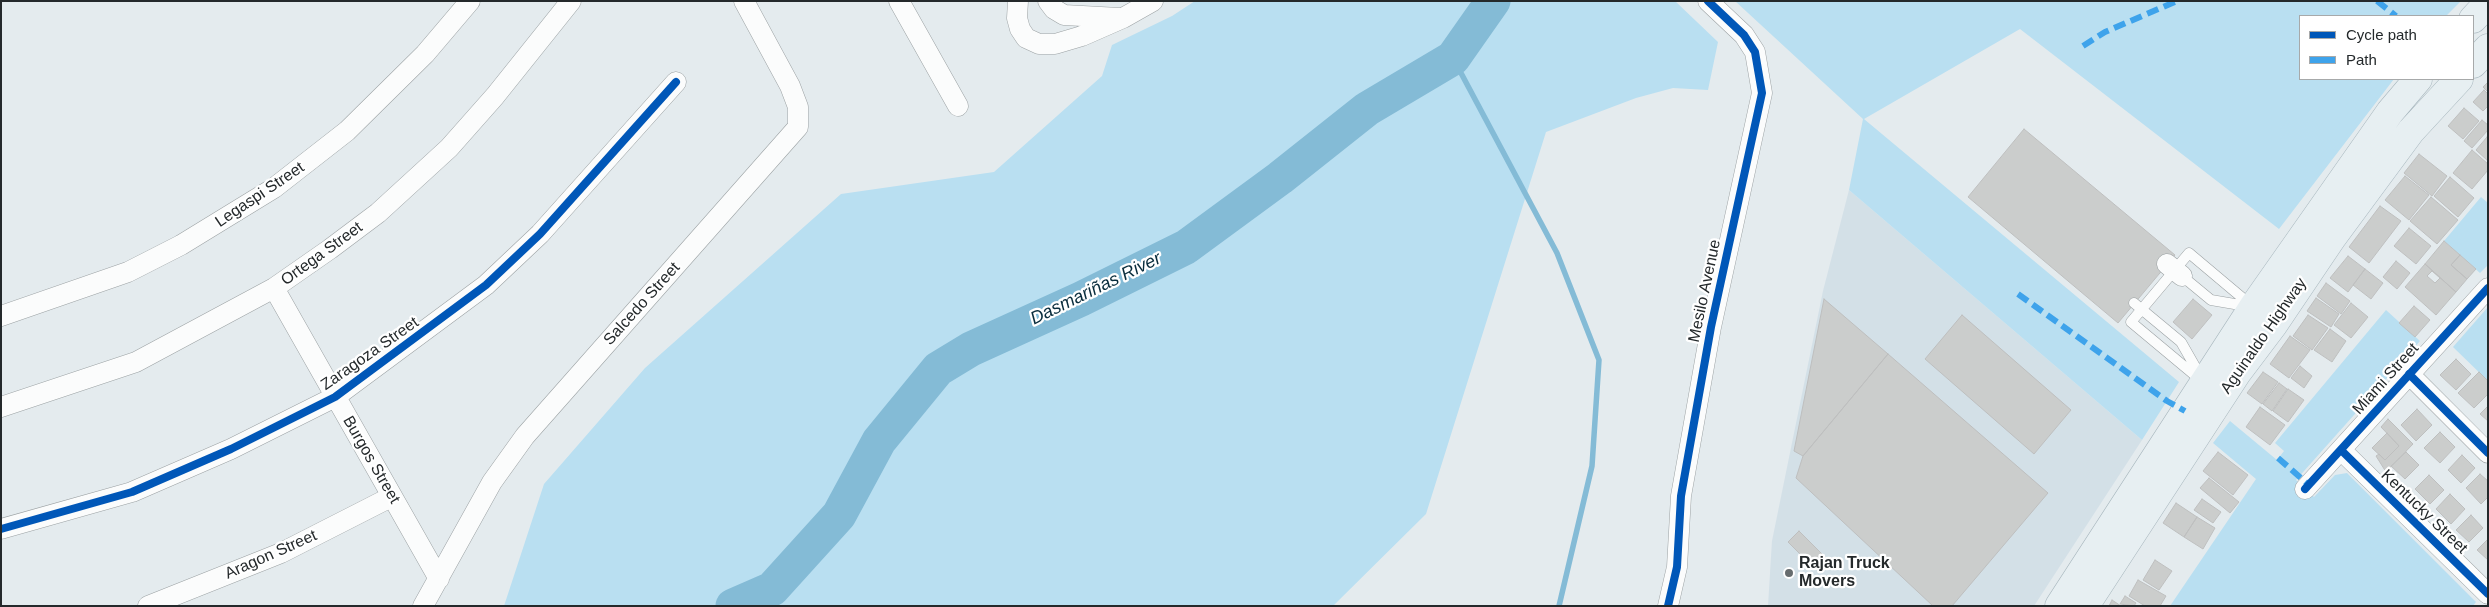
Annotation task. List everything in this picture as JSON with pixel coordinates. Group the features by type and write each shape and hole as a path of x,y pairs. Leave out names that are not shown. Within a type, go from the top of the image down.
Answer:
{"main road":[{"path":"2474,18 2488,3"},
{"path":"2474,63 2488,48"},
{"name":"Aguinaldo Highway","path":"2059,606 2253,307 2390,112 2417,80"},
{"name":"Aguinaldo Highway","path":"2085,606 2237,373 2274,324 2332,238 2411,132 2459,80"},
{"path":"2253,307 2274,324"}],"street":[{"name":"Legaspi Street","path":"1,316 128,272 215,225 274,188 347,131 425,54 470,1"},
{"name":"Ortega Street","path":"1,406 136,362 274,288 378,213 449,148 495,96 571,1"},
{"name":"Salcedo Street","path":"423,606 492,482 525,436 798,127 798,107 790,86 744,1"},
{"path":"898,1 958,106"},
{"path":"1018,1 1017,18 1020,29 1026,38 1040,44 1055,44 1082,36 1123,18 1154,1"},
{"path":"1048,1 1054,9 1064,15 1123,18"},
{"name":"Mesilo Avenue","path":"1668,606 1676,567 1681,496 1711,327 1762,93 1755,52 1744,35 1708,1"},
{"name":"Zaragoza Street","path":"1,529 132,492 231,449 335,398 486,285 553,220 676,82"},
{"name":"Burgos Street","path":"274,288 439,579"},
{"name":"Miami Street","path":"2305,489 2488,288"},
{"path":"2409,374 2488,452"},
{"name":"Kentucky Street","path":"2341,450 2488,594"},
{"name":"Aragon Street","path":"148,606 281,553 391,497"}],"lane":[{"path":"2204,383 2132,322 2189,253 2253,307"},
{"path":"2175,270 2212,300 2253,307"},
{"path":"2134,303 2181,342 2204,383"}],"shaded area":[{"path":"1195,1 1675,1 1718,42 1708,90 1673,88 1636,98 1546,132 1426,514 1333,606 504,606 544,484 645,368 841,194 994,172 1102,76 1112,45 1172,16"},
{"path":"1735,1 2461,1 2447,15 2299,15 2299,80 2393,80 2279,229 2020,29 1864,119 2179,382 2142,440 1849,190 1863,119"},
{"path":"1849,190 2142,440 2034,606 1768,606 1772,541 1823,291"},
{"path":"2481,197 2488,203 2488,265 2480,273 2444,241"},
{"path":"2488,307 2488,381 2453,347"},
{"path":"2386,310 2420,341 2296,480 2314,497 2335,475 2347,473 2476,602 2473,606 2170,606 2256,479 2213,443 2230,421 2277,460 2284,451 2275,443"}],"building":[{"path":"2488,82 2488,92 2483,87"},
{"path":"2484,90 2488,94 2488,106 2483,111 2473,102"},
{"path":"2464,108 2479,121 2463,139 2448,126"},
{"path":"2482,120 2488,125 2488,130 2472,148 2464,141"},
{"path":"2024,129 2175,255 2118,323 1968,197"},
{"path":"2488,138 2488,161 2476,150"},
{"path":"2472,150 2488,164 2488,170 2472,189 2453,173"},
{"path":"2419,154 2447,176 2432,196 2404,173"},
{"path":"2405,176 2429,195 2409,220 2385,200"},
{"path":"2450,177 2474,198 2458,217 2434,196"},
{"path":"2431,197 2458,220 2437,244 2410,221"},
{"path":"2380,206 2401,221 2369,263 2349,247"},
{"path":"2409,228 2431,246 2416,264 2394,246"},
{"path":"2444,241 2460,255 2451,265 2467,279 2456,292 2425,264"},
{"path":"2460,255 2476,269 2467,279 2451,265"},
{"path":"2348,256 2365,269 2348,292 2330,278"},
{"path":"2396,261 2410,273 2397,289 2383,277"},
{"path":"2425,264 2456,292 2436,315 2405,287"},
{"path":"2365,269 2383,283 2371,299 2353,285"},
{"path":"2432,271 2440,278 2435,283 2427,276"},
{"path":"2326,283 2350,301 2341,314 2317,296"},
{"path":"2316,298 2339,314 2331,327 2307,311"},
{"path":"1824,299 1888,354 1803,456 1794,451"},
{"path":"2193,299 2212,315 2192,339 2173,322"},
{"path":"2351,303 2368,317 2351,338 2334,325"},
{"path":"2414,306 2430,320 2415,337 2399,323"},
{"path":"1962,315 2071,410 2034,454 1925,359"},
{"path":"2308,315 2328,328 2312,350 2293,336"},
{"path":"2330,329 2346,341 2332,362 2314,350"},
{"path":"2290,336 2310,350 2289,378 2270,364"},
{"path":"1888,354 2048,493 1952,606 1933,606 1796,478 1803,456"},
{"path":"2456,359 2471,374 2456,390 2440,375"},
{"path":"2300,366 2312,376 2304,388 2291,378"},
{"path":"2263,372 2278,382 2262,404 2247,393"},
{"path":"2479,372 2488,381 2488,394 2474,408 2458,393"},
{"path":"2279,383 2287,389 2272,411 2263,404"},
{"path":"2288,389 2304,400 2288,422 2273,411"},
{"path":"2488,406 2488,421 2480,414"},
{"path":"2260,407 2285,425 2270,445 2246,427"},
{"path":"2417,409 2432,425 2416,441 2401,425"},
{"path":"2388,419 2413,444 2386,472 2376,456 2379,454 2385,460 2399,446 2381,427"},
{"path":"2440,432 2455,447 2440,463 2424,448"},
{"path":"2387,433 2399,446 2385,460 2372,448"},
{"path":"2218,452 2248,475 2233,495 2203,471"},
{"path":"2406,452 2419,465 2405,479 2391,466"},
{"path":"2462,455 2475,468 2461,483 2448,470"},
{"path":"2480,474 2488,481 2488,497 2481,504 2466,488"},
{"path":"2429,475 2444,490 2430,504 2415,489"},
{"path":"2209,478 2239,502 2230,513 2200,488"},
{"path":"2450,494 2465,509 2451,524 2436,509"},
{"path":"2202,499 2221,512 2213,523 2194,510"},
{"path":"2176,503 2197,517 2184,537 2163,523"},
{"path":"2471,515 2483,528 2469,542 2456,530"},
{"path":"2197,517 2215,528 2203,549 2184,537"},
{"path":"1799,531 1824,556 1813,567 1788,542"},
{"path":"2488,539 2488,560 2477,550"},
{"path":"2155,560 2172,571 2159,590 2143,580"},
{"path":"2138,580 2166,596 2160,606 2145,606 2129,596"},
{"path":"2125,596 2136,603 2134,606 2120,604"},
{"path":"2112,600 2121,606 2109,606"}],"waterway":[{"name":"Dasmariñas River","path":"733,606 772,589 839,515 879,441 938,369 971,349 1081,299 1186,247 1280,178 1367,109 1453,58 1493,1"},
{"path":"1453,58 1557,253 1599,360 1592,466 1559,606"}],"marked path":[{"path":"2083,46 2105,32 2177,1"},
{"path":"2377,1 2395,15"},
{"path":"2018,294 2167,401 2185,411"},
{"path":"2278,458 2309,485"}],"cycle path":[{"path":"1668,606 1677,567 1681,496 1711,327 1762,93 1755,52 1744,35 1708,1"},
{"path":"1,529 132,492 231,449 335,397 486,285 540,234 676,82"},
{"path":"2305,489 2488,288"},
{"path":"2409,374 2488,453"},
{"path":"2341,450 2488,594"}],"place":[{"name":"Rajan Truck Movers","path":"1789,573"}]}
